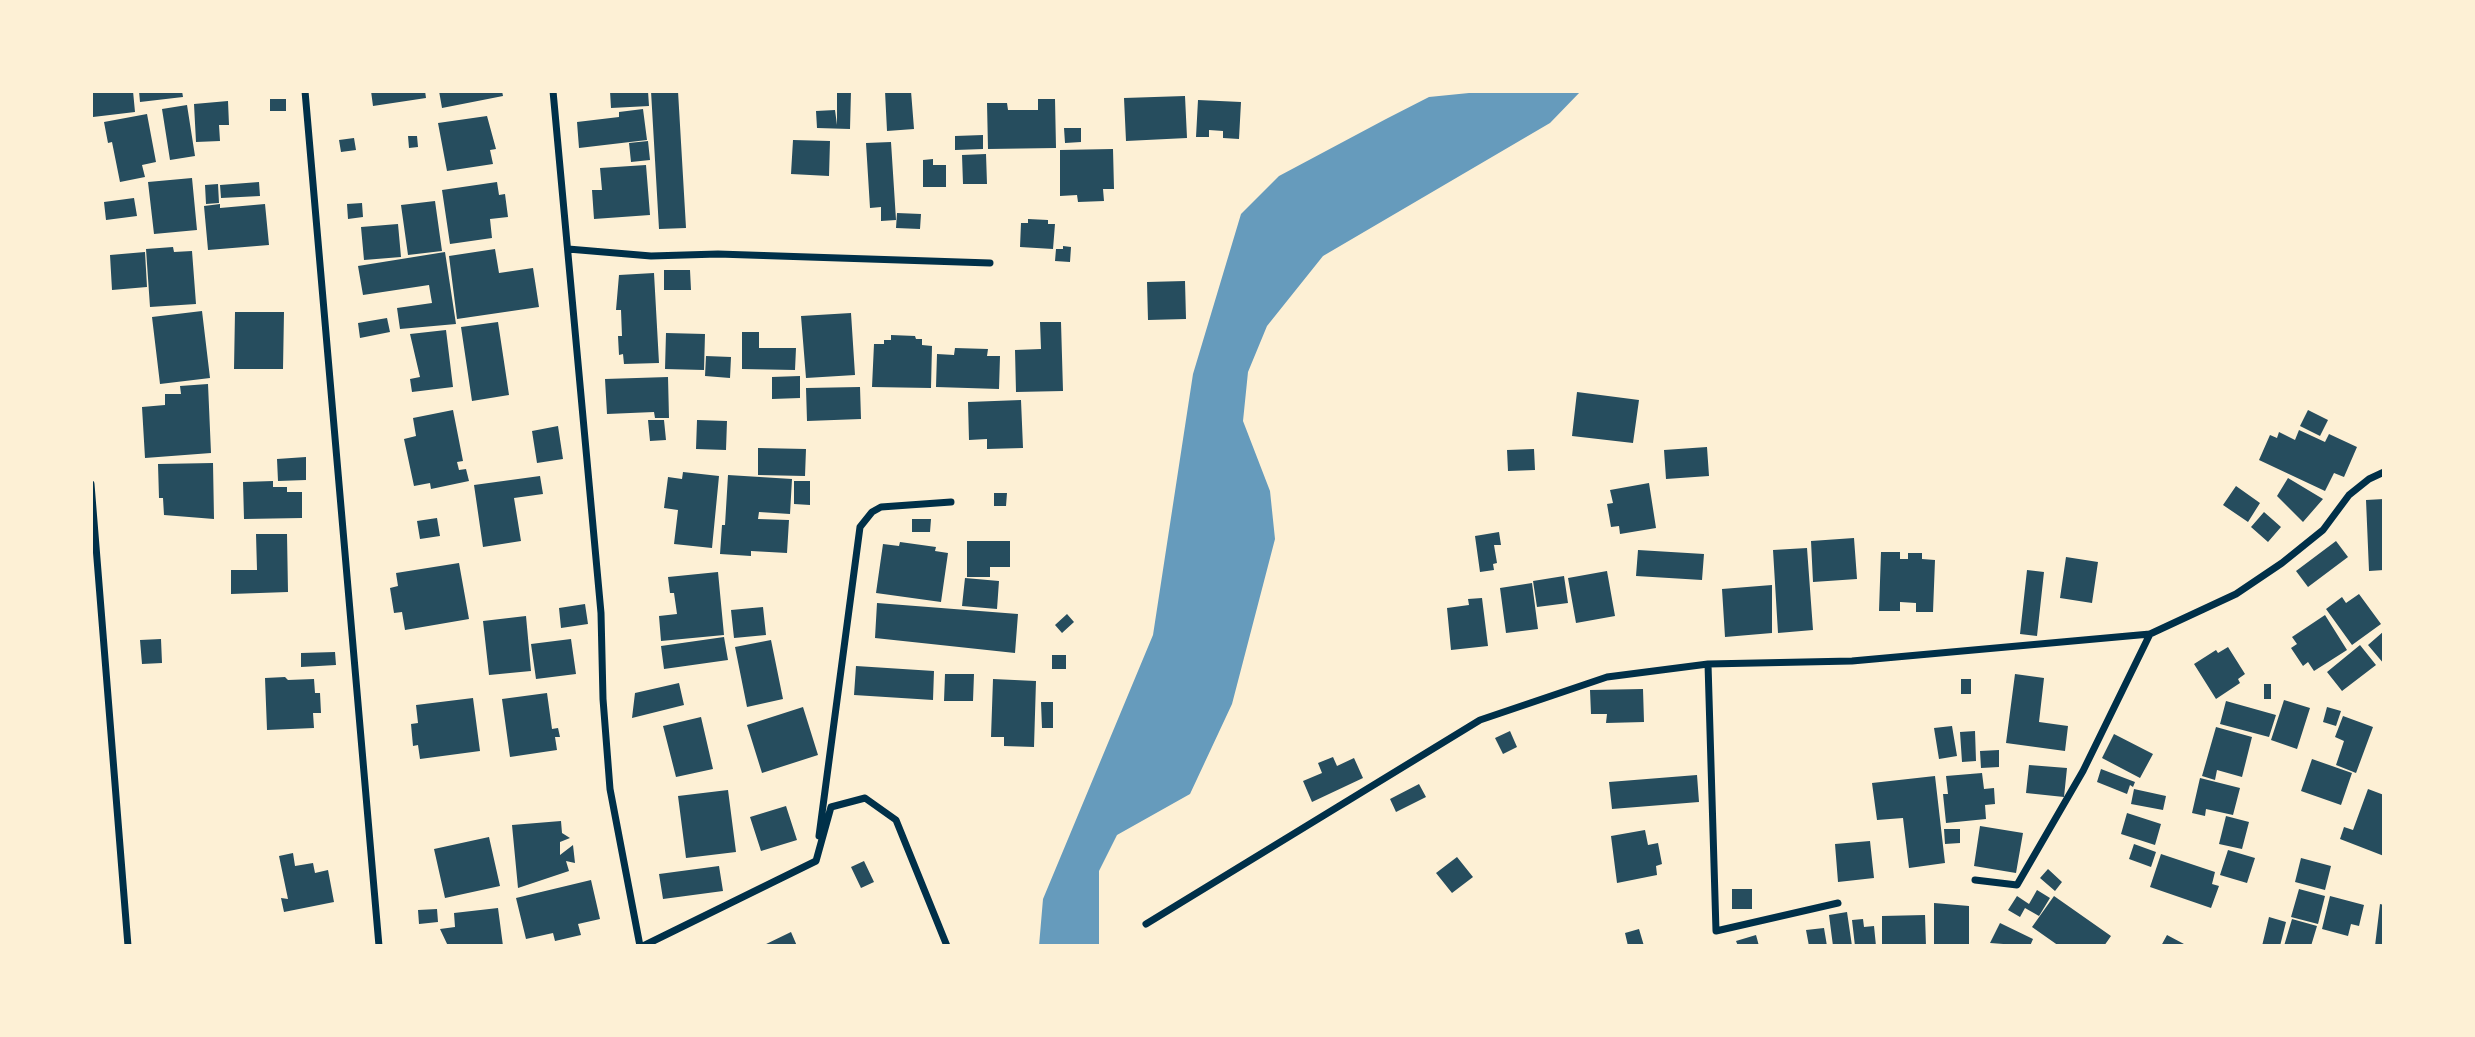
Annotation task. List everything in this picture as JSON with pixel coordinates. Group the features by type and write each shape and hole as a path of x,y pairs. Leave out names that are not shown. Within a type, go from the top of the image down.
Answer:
{"street":[{"path":"305,91 379,946"},
{"path":"553,91 601,613 603,699 610,789 642,946 816,861 831,807 865,798 896,820 947,946"},
{"path":"568,249 651,256 718,254 990,263"},
{"path":"1146,923 1480,720 1607,677 1708,664 1852,661 2150,635 2236,594 2282,563 2323,530 2349,495 2369,479 2384,472"},
{"path":"91,484 128,946"},
{"path":"816,861 860,527 872,512 881,507 951,502"},
{"path":"1975,880 2017,885 2083,771 2150,635"},
{"path":"1708,664 1716,931 1838,903"}],"water":[{"path":"1489,91 1581,91 1550,123 1323,256 1267,326 1248,372 1243,421 1270,491 1275,539 1232,704 1190,794 1117,835 1099,871 1099,946 1039,946 1043,899 1153,635 1193,374 1241,214 1279,176 1429,97"}],"building":[{"path":"91,91 133,91 135,112 93,117"},
{"path":"139,91 182,91 183,97 140,102"},
{"path":"371,91 425,91 426,98 373,106"},
{"path":"439,91 502,91 503,96 442,108"},
{"path":"610,91 648,91 649,106 611,108"},
{"path":"651,91 678,91 686,228 659,229"},
{"path":"837,91 851,91 850,129 817,128 816,111 835,110 837,125"},
{"path":"885,91 911,91 914,129 887,131"},
{"path":"1185,96 1187,138 1126,141 1124,98"},
{"path":"270,99 286,99 286,111 270,111"},
{"path":"1038,99 1055,99 1056,148 988,149 987,103 1007,103 1008,110 1038,110"},
{"path":"1198,100 1241,102 1239,139 1223,138 1223,131 1209,130 1209,137 1196,137"},
{"path":"228,101 229,125 219,125 220,141 196,142 194,104"},
{"path":"187,105 195,156 170,160 162,109"},
{"path":"643,109 647,140 579,148 577,122 619,117 619,112"},
{"path":"147,114 156,162 142,165 145,177 120,182 112,142 108,143 104,122"},
{"path":"487,116 496,149 490,150 493,164 447,171 438,123"},
{"path":"1064,128 1081,128 1081,142 1065,143"},
{"path":"983,135 983,149 955,150 955,136"},
{"path":"408,136 417,136 418,147 409,148"},
{"path":"354,138 356,150 341,152 339,140"},
{"path":"793,140 830,141 829,176 791,174"},
{"path":"648,141 650,160 631,162 629,143"},
{"path":"891,142 896,220 881,221 881,207 870,208 866,143"},
{"path":"1113,149 1114,189 1103,189 1104,201 1078,202 1077,195 1060,196 1060,150"},
{"path":"986,154 987,184 963,184 962,155"},
{"path":"933,159 933,165 946,165 946,187 923,187 923,160"},
{"path":"646,165 650,215 594,219 592,190 602,190 600,168"},
{"path":"192,178 197,230 154,234 148,182"},
{"path":"259,182 260,196 221,198 220,185"},
{"path":"497,182 499,195 505,194 508,217 490,219 492,238 450,244 442,190"},
{"path":"218,184 219,203 206,204 205,185"},
{"path":"134,198 137,216 106,220 104,202"},
{"path":"435,201 442,251 408,255 401,205"},
{"path":"362,203 363,217 348,219 347,204"},
{"path":"220,204 220,208 265,204 269,245 208,250 204,206"},
{"path":"897,213 921,214 920,229 896,228"},
{"path":"1028,219 1048,220 1048,224 1055,224 1053,249 1020,247 1021,223 1028,223"},
{"path":"398,224 401,257 364,260 361,227"},
{"path":"1063,246 1071,247 1070,262 1055,261 1056,249 1063,249"},
{"path":"173,247 174,252 192,251 196,304 150,307 146,249"},
{"path":"495,249 499,273 533,268 539,307 457,319 449,256"},
{"path":"145,252 147,287 112,290 110,255"},
{"path":"445,252 456,324 400,329 397,308 432,303 429,285 363,295 358,266"},
{"path":"664,270 690,270 691,290 664,290"},
{"path":"654,273 659,363 624,364 623,354 619,355 618,336 622,336 621,310 616,310 619,275"},
{"path":"1185,281 1186,319 1148,320 1147,282"},
{"path":"202,311 210,378 160,384 152,317"},
{"path":"235,312 284,312 283,369 234,369"},
{"path":"851,313 855,375 806,378 801,316"},
{"path":"387,318 390,332 360,338 358,323"},
{"path":"498,322 509,395 472,401 461,327"},
{"path":"1040,322 1061,322 1063,391 1016,392 1015,350 1041,349"},
{"path":"446,330 453,387 412,392 410,379 420,377 410,334"},
{"path":"742,332 759,332 759,348 796,348 795,370 742,369"},
{"path":"666,333 705,334 704,370 665,369"},
{"path":"891,335 915,336 916,339 922,339 922,345 932,346 931,388 872,387 874,344 884,344 884,340 891,340"},
{"path":"955,348 988,349 987,356 1000,356 999,389 936,387 937,354 954,355"},
{"path":"706,356 731,357 730,378 705,376"},
{"path":"800,376 800,398 772,399 772,377"},
{"path":"668,377 669,418 655,418 654,412 607,414 605,379"},
{"path":"208,384 211,453 145,458 142,407 165,405 165,394 181,394 180,386"},
{"path":"860,387 861,419 807,421 806,388"},
{"path":"1577,392 1639,400 1633,443 1572,436"},
{"path":"1021,400 1023,448 987,449 987,439 969,440 968,402"},
{"path":"453,410 463,461 457,462 459,470 466,469 469,481 431,489 430,483 414,486 404,439 416,436 413,418"},
{"path":"2308,410 2328,420 2320,436 2300,426"},
{"path":"648,420 664,420 666,440 650,441"},
{"path":"697,420 727,421 726,450 696,449"},
{"path":"558,426 563,459 537,463 532,431"},
{"path":"2299,430 2325,442 2329,434 2357,447 2344,477 2334,473 2325,491 2259,460 2270,435 2277,438 2279,432 2295,440"},
{"path":"1707,447 1709,476 1666,479 1664,450"},
{"path":"758,448 806,449 805,476 758,475"},
{"path":"1534,449 1535,470 1508,471 1507,450"},
{"path":"306,457 306,480 278,481 277,459"},
{"path":"213,463 214,519 164,515 163,498 159,498 158,464"},
{"path":"683,472 719,476 712,548 674,544 678,510 664,508 668,477 682,479"},
{"path":"728,475 792,479 790,514 759,512 758,519 789,520 787,553 751,551 751,556 720,554"},
{"path":"540,476 543,494 514,498 521,541 483,547 474,485"},
{"path":"2288,478 2323,499 2303,522 2277,496"},
{"path":"273,481 273,487 287,487 287,492 302,492 302,518 244,519 243,482"},
{"path":"794,481 810,481 810,505 794,504"},
{"path":"1649,483 1656,528 1620,534 1619,526 1611,527 1607,504 1613,503 1610,490"},
{"path":"2236,486 2260,503 2248,522 2223,505"},
{"path":"994,493 1007,493 1006,506 994,506"},
{"path":"2384,499 2384,570 2369,571 2366,500"},
{"path":"2264,512 2281,527 2268,542 2251,527"},
{"path":"437,518 440,536 420,539 417,521"},
{"path":"912,519 931,519 930,532 912,532"},
{"path":"1499,532 1501,545 1494,545 1497,563 1493,564 1494,570 1480,572 1475,536"},
{"path":"256,534 287,534 288,592 231,594 231,570 257,570"},
{"path":"1854,538 1857,579 1813,582 1811,541"},
{"path":"967,541 1010,541 1010,567 990,567 990,577 967,577"},
{"path":"2336,541 2348,557 2308,587 2296,571"},
{"path":"900,542 936,547 935,551 948,553 941,602 876,593 883,544 899,546"},
{"path":"1807,548 1813,630 1778,633 1773,550"},
{"path":"1638,550 1704,554 1702,580 1636,576"},
{"path":"1881,552 1900,552 1900,559 1908,559 1908,553 1922,553 1922,559 1935,560 1933,612 1916,612 1916,603 1900,602 1900,611 1879,611"},
{"path":"2066,557 2098,562 2092,603 2060,598"},
{"path":"459,563 469,619 405,630 402,612 394,613 390,588 398,586 396,573"},
{"path":"2027,570 2044,572 2037,636 2020,634"},
{"path":"1607,571 1615,616 1576,623 1568,578"},
{"path":"718,572 724,635 661,641 659,616 677,614 668,577"},
{"path":"1564,576 1568,603 1537,607 1533,581"},
{"path":"965,578 999,581 997,609 962,606"},
{"path":"1532,583 1538,629 1506,633 1500,588"},
{"path":"1772,585 1772,633 1725,637 1722,589"},
{"path":"2359,594 2381,624 2352,645 2326,609 2342,597 2346,603"},
{"path":"1482,598 1488,646 1451,650 1447,608 1469,605 1468,599"},
{"path":"877,603 1018,614 1015,653 875,638"},
{"path":"585,604 588,624 561,628 559,608"},
{"path":"763,607 766,635 734,638 731,610"},
{"path":"1067,614 1074,622 1062,633 1055,625"},
{"path":"2325,615 2347,650 2314,671 2308,662 2303,666 2291,648 2297,644 2292,637"},
{"path":"526,616 531,671 489,675 483,621"},
{"path":"2384,631 2384,664 2368,645"},
{"path":"724,637 728,660 664,669 661,646"},
{"path":"161,639 162,663 142,664 140,640"},
{"path":"571,639 576,674 536,679 531,644"},
{"path":"771,640 783,699 747,707 735,647"},
{"path":"2360,645 2376,665 2342,691 2327,672"},
{"path":"2228,647 2245,674 2238,679 2240,683 2216,699 2194,664 2216,650 2218,653"},
{"path":"335,652 336,665 301,667 301,653"},
{"path":"1052,655 1066,655 1066,669 1052,669"},
{"path":"856,666 934,671 933,700 854,695"},
{"path":"945,674 974,674 973,701 944,701"},
{"path":"2015,674 2044,678 2039,722 2068,726 2065,751 2006,743"},
{"path":"285,677 288,680 314,679 315,693 320,693 321,713 313,713 314,728 267,730 265,678"},
{"path":"993,679 1036,681 1034,747 1004,746 1004,737 991,737"},
{"path":"1961,679 1971,679 1971,694 1961,694"},
{"path":"679,683 684,705 632,718 635,693"},
{"path":"2264,684 2271,684 2271,699 2264,699"},
{"path":"1643,689 1644,722 1606,723 1607,714 1591,714 1590,690"},
{"path":"547,693 552,729 558,728 560,737 555,737 557,750 510,757 502,699"},
{"path":"473,698 480,751 420,759 418,745 413,746 411,724 418,723 416,705"},
{"path":"2284,700 2310,708 2297,749 2271,740"},
{"path":"2226,701 2276,715 2269,737 2220,724"},
{"path":"1041,702 1053,702 1053,728 1042,728"},
{"path":"803,707 818,755 762,773 747,725"},
{"path":"2327,707 2341,711 2336,726 2323,722"},
{"path":"2343,716 2373,727 2356,773 2336,765 2344,741 2335,737"},
{"path":"701,717 713,769 676,777 663,726"},
{"path":"1952,726 1957,756 1939,759 1934,728"},
{"path":"2216,727 2252,737 2242,777 2217,770 2215,780 2202,776"},
{"path":"1510,731 1517,747 1503,754 1495,738"},
{"path":"1975,731 1976,761 1962,762 1960,732"},
{"path":"2114,734 2153,754 2140,778 2102,758"},
{"path":"1999,750 1999,767 1981,768 1980,751"},
{"path":"1333,757 1337,766 1354,758 1363,778 1312,802 1303,781 1322,773 1318,763"},
{"path":"2312,759 2352,773 2341,805 2301,791"},
{"path":"2029,765 2067,768 2064,797 2026,793"},
{"path":"2101,769 2135,782 2133,787 2130,785 2127,794 2097,782"},
{"path":"1982,773 1984,789 1994,788 1995,804 1985,805 1986,819 1946,823 1943,794 1948,794 1946,776"},
{"path":"1697,775 1699,802 1612,809 1609,782"},
{"path":"1935,776 1945,863 1909,868 1903,818 1877,820 1872,783"},
{"path":"2200,778 2240,788 2233,815 2206,809 2205,816 2192,813"},
{"path":"1419,784 1426,797 1396,812 1390,799"},
{"path":"2134,789 2166,796 2163,810 2131,804"},
{"path":"2368,789 2384,795 2384,856 2340,839 2344,827 2353,830"},
{"path":"728,790 736,852 686,858 678,796"},
{"path":"786,806 797,840 761,851 750,817"},
{"path":"2127,813 2161,824 2155,845 2121,834"},
{"path":"2226,816 2249,822 2242,849 2219,844"},
{"path":"561,821 562,833 570,838 560,842 560,855 573,845 575,863 566,861 569,871 518,888 512,825"},
{"path":"1980,826 2023,833 2016,873 1974,866"},
{"path":"1944,829 1960,829 1960,843 1945,844"},
{"path":"1645,830 1648,845 1658,843 1662,864 1656,866 1657,875 1617,883 1611,836"},
{"path":"489,837 500,886 445,898 434,849"},
{"path":"1870,841 1874,878 1838,882 1835,844"},
{"path":"2134,844 2156,852 2151,867 2129,859"},
{"path":"2228,850 2255,858 2247,883 2220,875"},
{"path":"293,853 295,866 313,863 315,873 328,870 334,902 284,912 281,898 288,899 279,856"},
{"path":"2161,854 2215,872 2212,884 2219,886 2211,908 2150,887"},
{"path":"1457,857 1473,877 1452,893 1436,873"},
{"path":"2301,858 2331,866 2325,890 2295,882"},
{"path":"864,861 874,882 861,888 851,867"},
{"path":"719,866 723,891 663,899 659,874"},
{"path":"2048,869 2062,882 2055,891 2040,878"},
{"path":"591,880 600,919 578,924 581,935 555,941 553,933 526,939 516,898"},
{"path":"1732,889 1752,889 1752,909 1732,909"},
{"path":"2299,889 2325,896 2318,924 2291,917"},
{"path":"2037,890 2050,898 2039,916 2025,908 2020,917 2008,910 2017,896 2029,904"},
{"path":"2054,896 2111,936 2104,946 2059,946 2032,927"},
{"path":"2330,896 2364,905 2359,926 2351,924 2348,936 2322,929"},
{"path":"1934,903 1969,906 1969,946 1934,946"},
{"path":"2380,904 2384,905 2384,946 2375,946"},
{"path":"498,908 503,946 448,946 440,929 455,927 454,913"},
{"path":"437,909 438,922 419,924 418,910"},
{"path":"1847,912 1852,946 1833,946 1829,915"},
{"path":"1925,915 1926,946 1882,946 1882,916"},
{"path":"2269,917 2286,922 2280,946 2262,946"},
{"path":"1863,919 1864,927 1874,926 1876,946 1855,946 1852,920"},
{"path":"2292,919 2317,926 2311,946 2284,946"},
{"path":"2000,923 2033,939 2030,946 1990,943"},
{"path":"1824,928 1827,946 1809,946 1806,930"},
{"path":"1639,929 1644,946 1628,946 1625,933"},
{"path":"791,932 797,946 762,946"},
{"path":"1756,935 1759,946 1738,946 1736,941"},
{"path":"2167,935 2184,944 2183,946 2161,946"}]}
